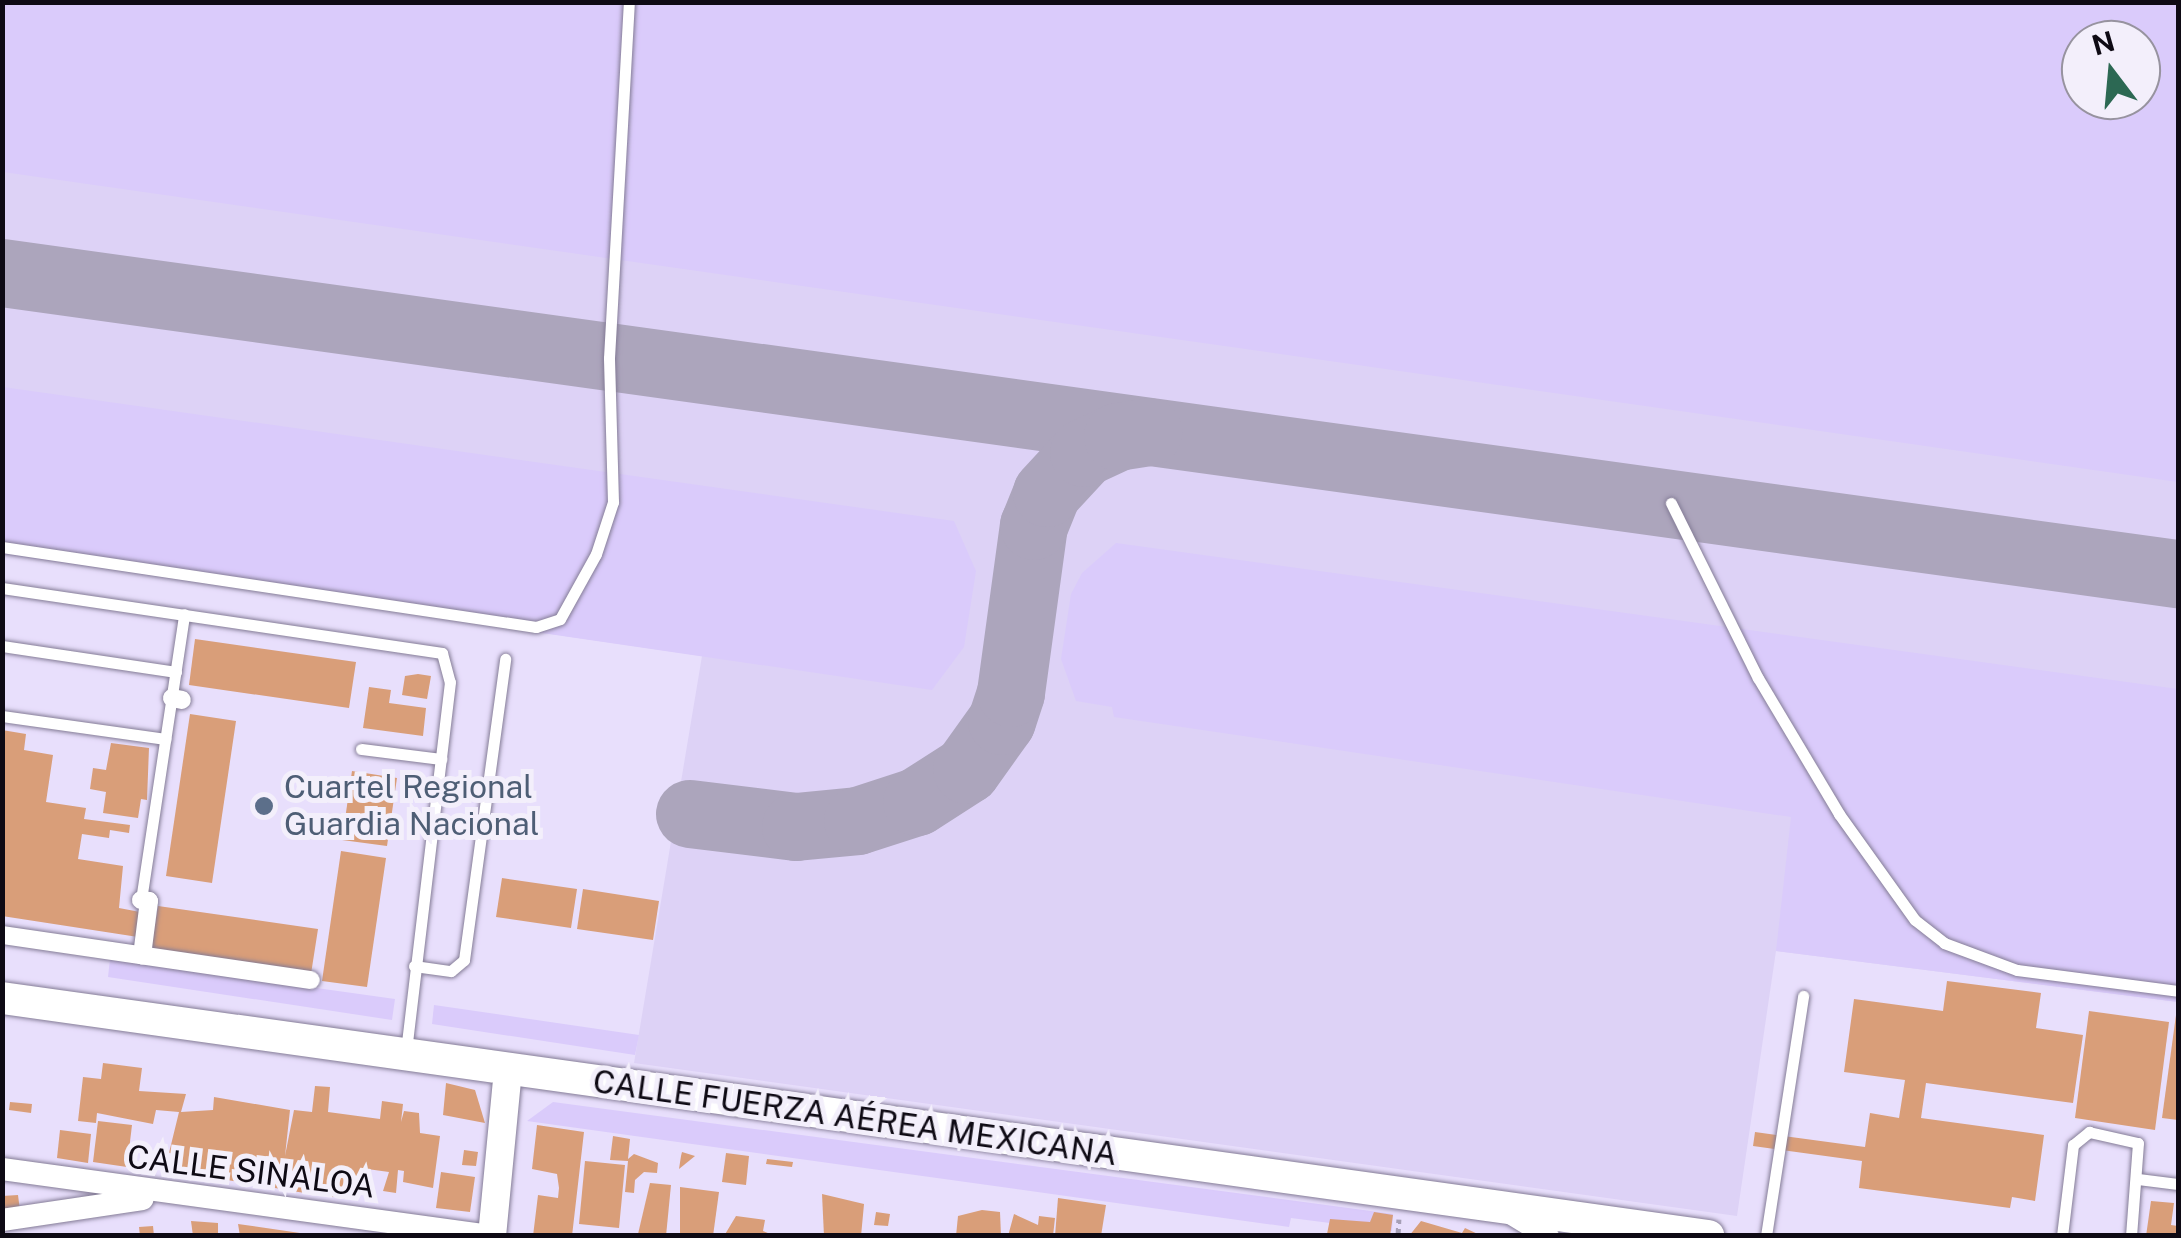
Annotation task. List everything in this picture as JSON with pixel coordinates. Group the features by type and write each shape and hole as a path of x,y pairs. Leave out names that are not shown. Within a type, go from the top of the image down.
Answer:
{"main road":[{"name":"CALLE FUERZA AÉREA MEXICANA","path":"2,998 1708,1236"}],"street":[{"path":"140,900 149,901 142,956"},
{"path":"2,936 311,980"},
{"path":"492,1236 508,1070"},
{"name":"CALLE SINALOA","path":"2,1170 492,1236"},
{"path":"2,1220 168,1195"},
{"path":"1503,1209 1548,1236"}],"lane":[{"path":"2,547 536,626 560,619 596,554 613,502 609,358 628,2"},
{"path":"1670,503 1758,678 1839,814 1915,920 1944,943 2017,970 2178,992"},
{"path":"2,588 436,649 450,682 406,1054"},
{"path":"140,900 165,740 177,699 176,672 184,614"},
{"path":"2,646 176,672"},
{"path":"414,966 451,970 464,960 505,659"},
{"path":"2,716 165,740"},
{"path":"361,750 440,759"},
{"path":"1766,1236 1802,996"},
{"path":"2062,1236 2080,1136 2134,1139 2138,1179 2131,1236"},
{"path":"2138,1179 2178,1184"}],"shaded area":[{"path":"3,3 2178,3 2178,1002 1776,951 1737,1216 634,1063 702,656 3,554"},
{"path":"3,3 2178,3 2178,482 3,172"},
{"path":"3,387 954,521 976,571 964,647 932,690 3,554"},
{"path":"1116,543 2178,689 2178,1002 1776,951 1791,817 1114,717 1112,707 1076,701 1061,659 1071,594 1082,573"},
{"path":"110,959 395,999 392,1020 108,977"},
{"path":"434,1005 639,1035 635,1055 432,1024"},
{"path":"553,1102 1393,1214 1392,1231 1291,1218 1289,1227 527,1121"}],"building":[{"path":"195,639 356,662 349,708 189,685"},
{"path":"405,676 431,676 427,699 402,695"},
{"path":"369,687 391,690 389,703 426,708 423,736 363,728"},
{"path":"190,714 236,721 212,883 166,876"},
{"path":"2,730 26,734 24,750 53,755 46,802 86,808 84,819 130,825 129,833 110,830 109,838 82,834 78,859 123,866 119,908 140,912 138,937 2,916"},
{"path":"111,743 149,748 147,800 141,799 138,818 103,813 106,792 90,789 93,768 106,770"},
{"path":"352,771 397,778 387,846 342,840"},
{"path":"341,851 386,858 367,987 322,981"},
{"path":"502,878 577,889 571,928 496,917"},
{"path":"583,889 659,901 653,940 577,929"},
{"path":"158,906 318,929 311,974 151,950"},
{"path":"1947,981 2041,993 2036,1028 2083,1035 2073,1103 1926,1083 1921,1118 2044,1135 2035,1201 2012,1197 2010,1208 1859,1188 1862,1161 1753,1146 1755,1132 1865,1147 1870,1113 1899,1118 1905,1080 1844,1072 1854,999 1943,1011"},
{"path":"2089,1011 2169,1022 2155,1130 2075,1118"},
{"path":"2178,1015 2178,1120 2162,1118"},
{"path":"103,1063 142,1068 139,1091 186,1094 181,1112 213,1110 214,1097 290,1110 285,1156 294,1110 312,1112 315,1086 330,1087 328,1112 380,1119 382,1101 403,1104 401,1122 404,1111 419,1113 420,1133 440,1136 433,1188 403,1182 404,1171 398,1170 396,1193 383,1191 389,1172 360,1168 357,1200 291,1191 293,1171 283,1170 281,1189 172,1171 177,1154 169,1153 179,1112 156,1110 153,1124 97,1113 96,1123 78,1121 83,1077 101,1079"},
{"path":"446,1083 475,1090 485,1123 443,1115"},
{"path":"10,1102 32,1104 31,1113 9,1110"},
{"path":"98,1121 132,1125 127,1167 93,1162"},
{"path":"537,1125 584,1132 572,1236 533,1236 538,1195 558,1198 559,1188 557,1174 532,1169"},
{"path":"60,1130 91,1134 88,1163 57,1158"},
{"path":"613,1136 630,1139 628,1159 634,1154 658,1163 657,1173 644,1172 635,1180 634,1193 625,1192 628,1161 610,1160"},
{"path":"464,1150 478,1152 476,1166 462,1165"},
{"path":"682,1152 695,1156 679,1169 681,1156"},
{"path":"726,1153 749,1156 746,1185 722,1182"},
{"path":"767,1159 793,1162 792,1167 766,1164"},
{"path":"585,1161 625,1165 619,1228 579,1224"},
{"path":"441,1172 475,1177 470,1212 436,1208"},
{"path":"650,1183 671,1185 666,1236 638,1234"},
{"path":"680,1187 719,1192 713,1236 680,1236"},
{"path":"822,1194 864,1204 861,1236 824,1236"},
{"path":"18,1195 20,1211 2,1213 2,1196"},
{"path":"1058,1198 1106,1205 1101,1236 1055,1236"},
{"path":"2151,1201 2174,1203 2171,1225 2178,1226 2178,1236 2146,1236"},
{"path":"982,1210 1000,1212 1001,1236 956,1236 958,1216"},
{"path":"876,1212 890,1214 888,1226 874,1225"},
{"path":"1374,1212 1393,1215 1390,1236 1327,1234 1330,1219 1370,1222"},
{"path":"1014,1214 1038,1225 1039,1216 1055,1218 1053,1236 1008,1236"},
{"path":"736,1216 765,1220 763,1231 775,1236 724,1236"},
{"path":"191,1221 218,1223 218,1236 193,1236"},
{"path":"1421,1221 1462,1233 1465,1228 1482,1236 1409,1236"},
{"path":"238,1224 300,1233 300,1236 240,1236"},
{"path":"153,1226 154,1236 140,1236 139,1227"}],"taxiway":[{"path":"2,273 2178,574"},
{"path":"690,814 796,827 858,821 917,802 967,770 1002,721 1011,693 1034,526 1047,493 1084,453 1118,437 1149,432"}],"place":[{"name":"Cuartel Regional Guardia Nacional","path":"264,806"}]}
